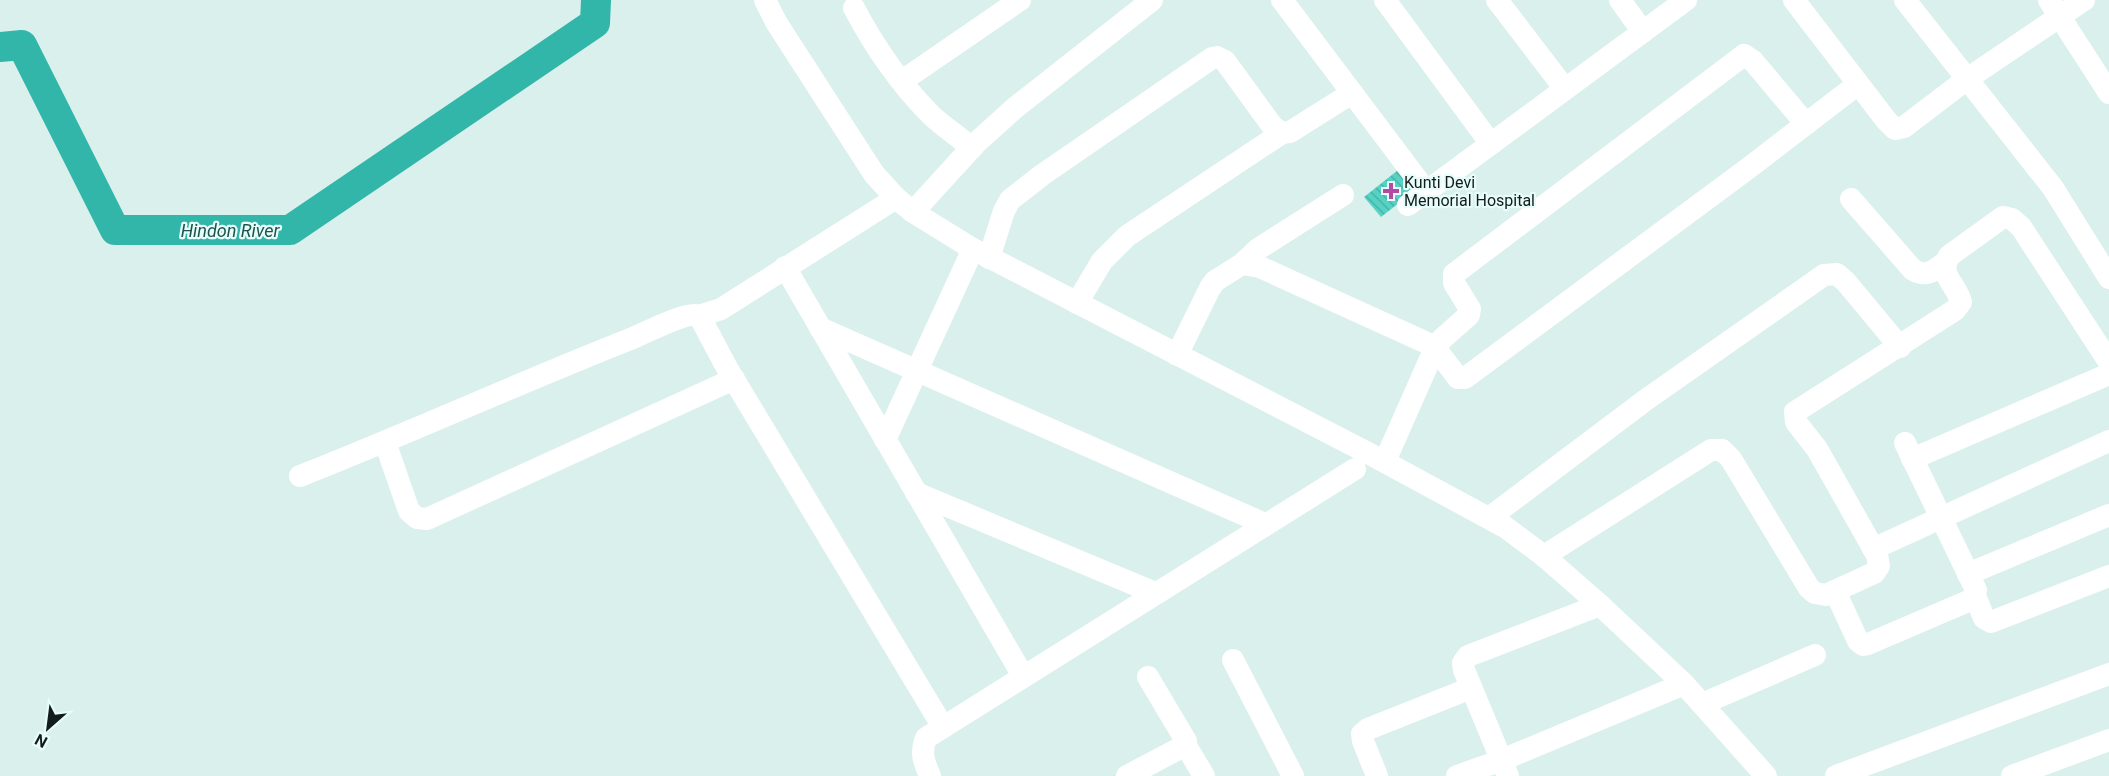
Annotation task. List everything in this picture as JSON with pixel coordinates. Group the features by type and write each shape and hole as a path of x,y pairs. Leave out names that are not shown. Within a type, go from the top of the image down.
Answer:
{"street":[{"path":"765,0 776,22 838,121 874,174 904,205 981,254 1385,461 1504,527 1544,556 1684,684 1754,773"},
{"path":"902,81 1020,0"},
{"path":"300,476 578,359 666,325 685,315 699,316 721,309 784,267 904,205 972,148 1016,107 1152,0"},
{"path":"1282,0 1426,191"},
{"path":"1385,0 1491,144"},
{"path":"1497,0 1565,89"},
{"path":"1620,0 1643,32"},
{"path":"1408,205 1686,0"},
{"path":"1794,0 1895,129 1904,127 2054,8 2084,0"},
{"path":"1905,0 2053,188 2106,265"},
{"path":"856,3 868,34 902,81 933,116 972,148"},
{"path":"2054,8 2109,93"},
{"path":"1385,461 1435,348 1469,315 1470,309 1452,278 1454,274 1744,55 1753,61 1806,124"},
{"path":"885,440 916,371 1010,200 1042,175 1212,58 1217,57 1225,61 1273,127 1282,133"},
{"path":"1242,264 1260,267 1414,337 1435,348 1458,378 1465,378 1858,84"},
{"path":"1077,303 1102,261 1127,236 1282,133 1290,132 1352,93"},
{"path":"1178,355 1215,281 1242,264 1258,249 1343,195"},
{"path":"1851,199 1913,270 1921,274 1928,274 1946,262"},
{"path":"1544,556 1711,450 1722,450 1731,459 1809,588 1815,593 1826,595 1874,573 1879,566 1873,549 1817,449 1796,422 1795,412 1955,310 1961,302 1960,296 1944,270 1949,256 2003,218 2012,219 2021,227 2109,362"},
{"path":"784,267 1023,676"},
{"path":"1489,518 1647,399 1824,275 1837,274 1846,282 1900,347"},
{"path":"699,316 734,379 943,727"},
{"path":"820,328 1265,524"},
{"path":"2109,374 1909,451 1976,590 1975,596 1984,618 1991,622 2109,576"},
{"path":"385,442 409,511 417,518 427,519 734,379"},
{"path":"1873,549 2109,441"},
{"path":"930,776 921,750 926,738 1355,469"},
{"path":"916,493 1155,593"},
{"path":"1968,574 2109,515"},
{"path":"1835,591 1858,641 1863,645 1973,599 1975,596"},
{"path":"1505,768 1471,688 1463,663 1468,657 1600,605"},
{"path":"1702,704 1815,655"},
{"path":"1233,660 1293,776"},
{"path":"1836,776 2109,674"},
{"path":"1148,678 1186,739 1185,744 1204,776"},
{"path":"1457,776 1505,768 1684,684"},
{"path":"1377,776 1362,734 1368,729 1471,688"},
{"path":"2012,776 2109,740"},
{"path":"1127,776 1185,744"}],"building":[{"path":"1402,167 1418,188 1381,217 1364,197"}],"waterway":[{"name":"Hindon River","path":"0,47 22,45 115,230 290,230 595,23 596,0"}],"place":[{"name":"Kunti Devi Memorial Hospital","path":"1391,191"}]}
